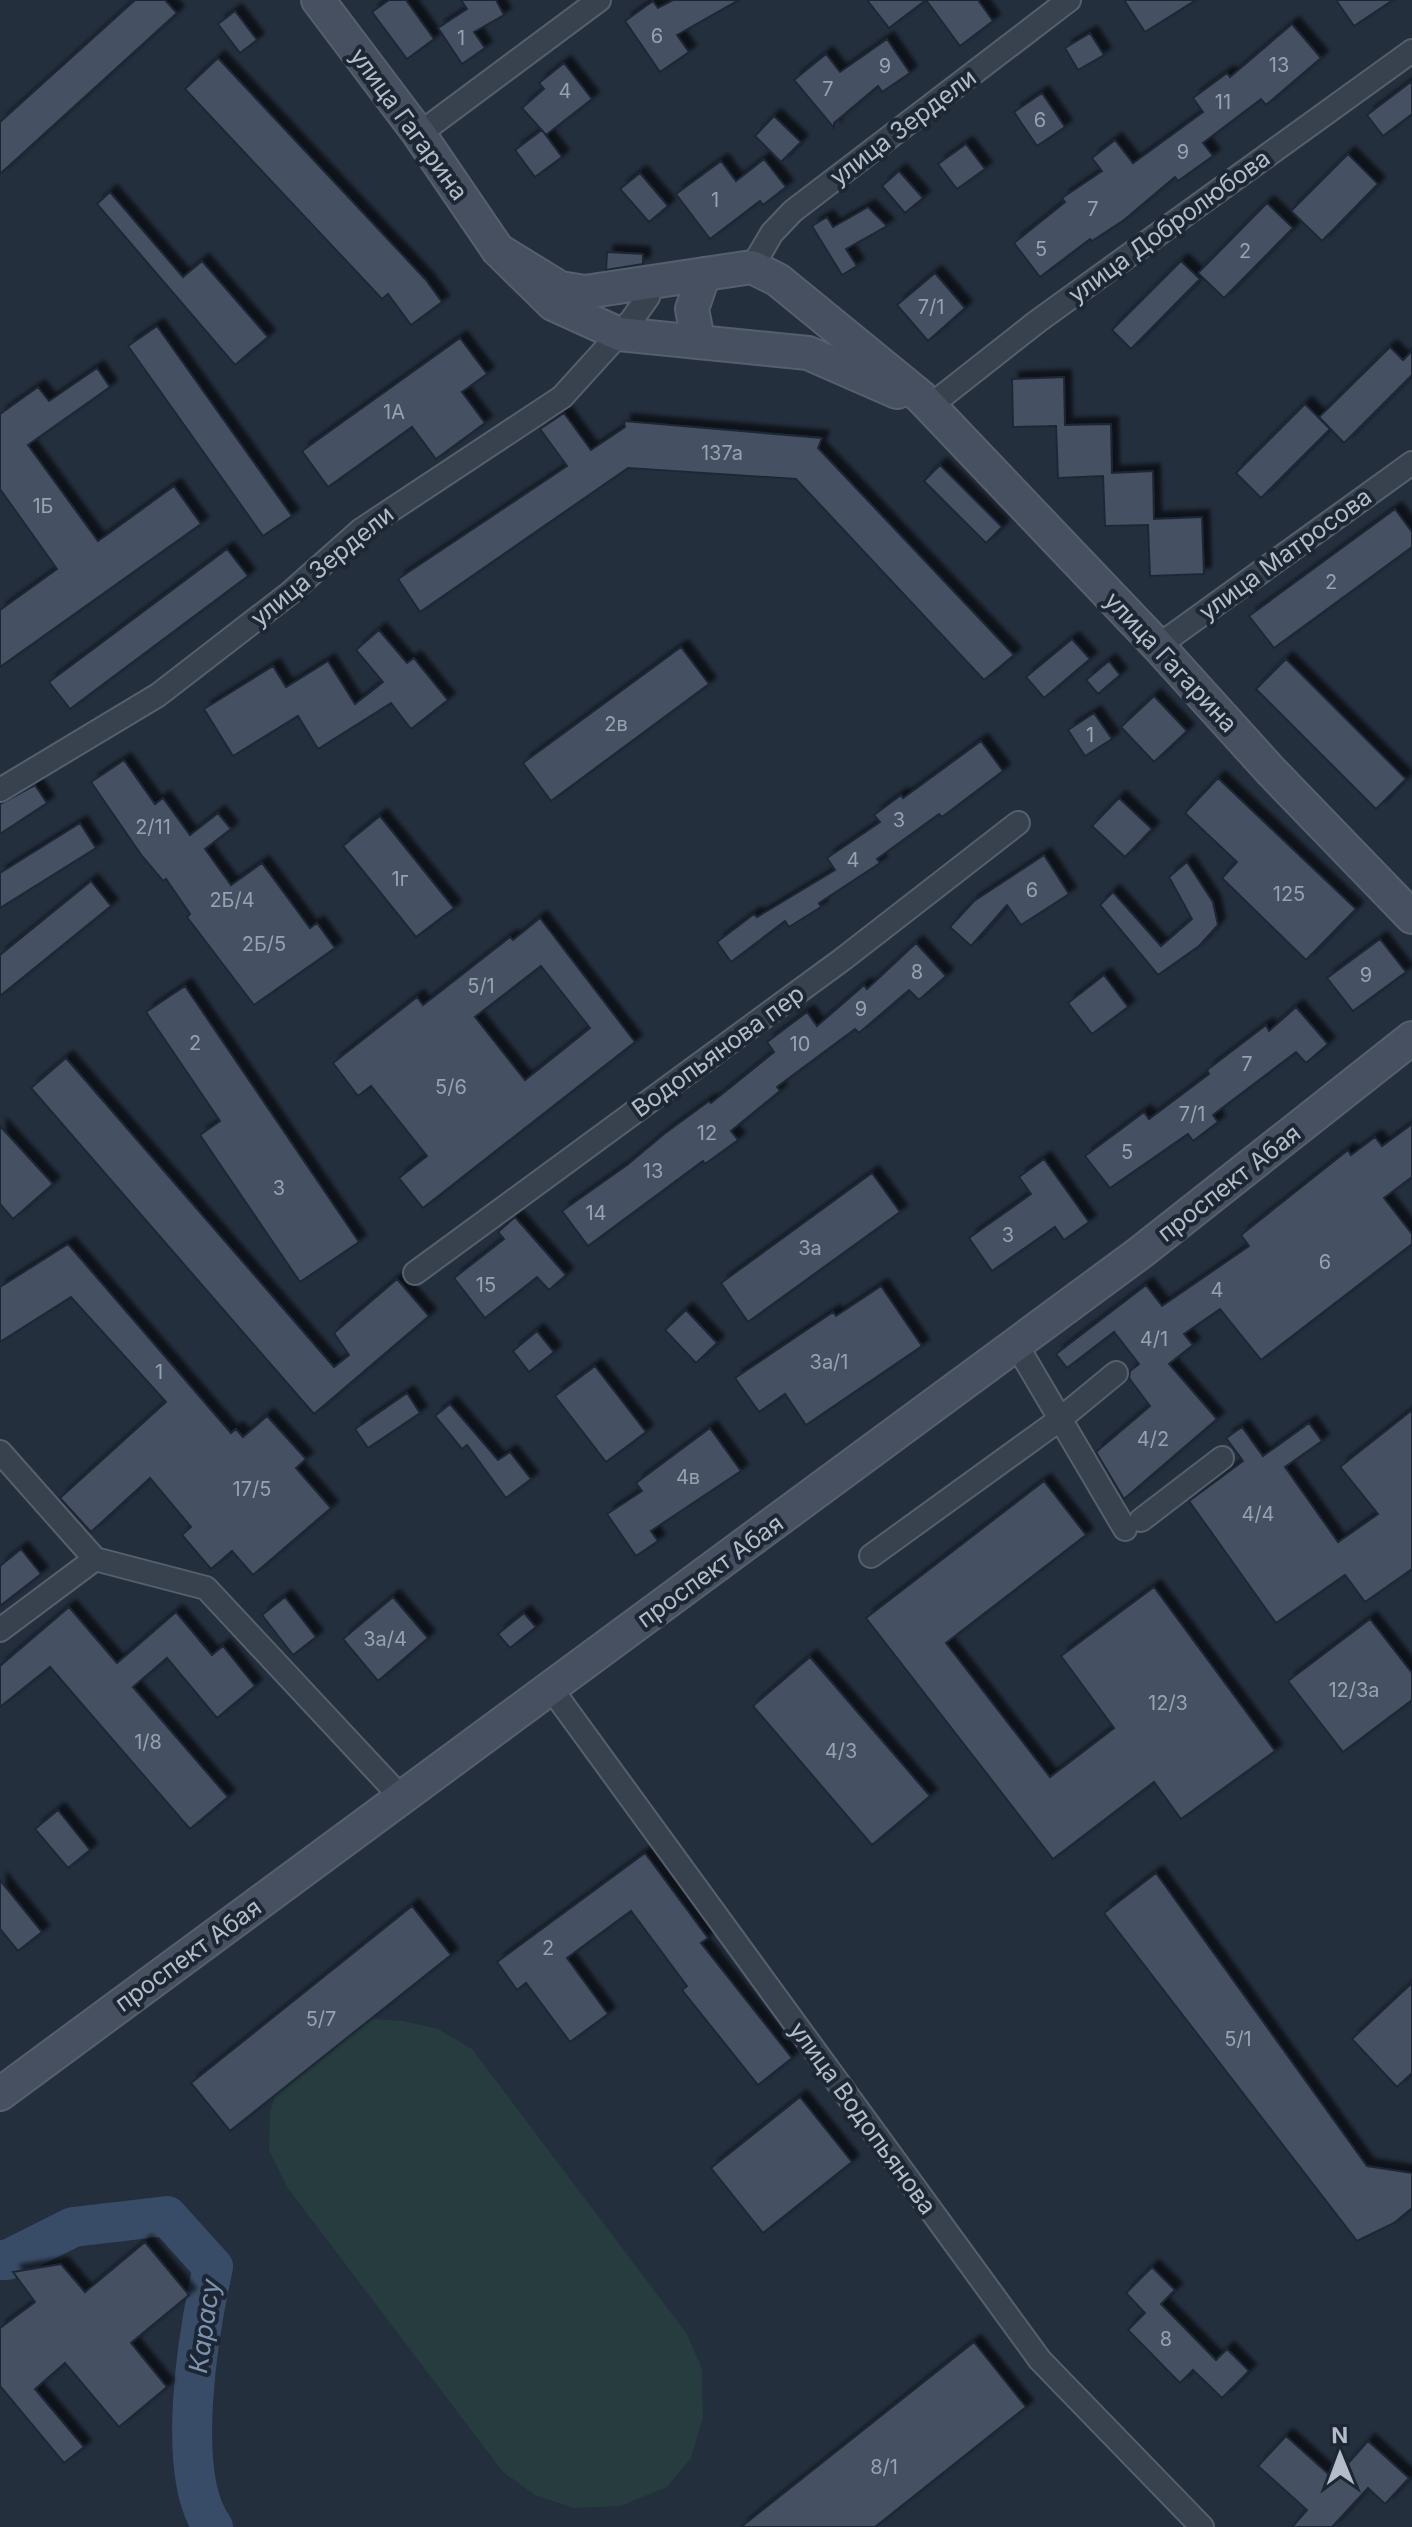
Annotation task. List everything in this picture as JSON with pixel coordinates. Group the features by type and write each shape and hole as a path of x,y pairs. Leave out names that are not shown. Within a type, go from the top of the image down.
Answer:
{"main road":[{"name":"улица Гагарина","path":"318,0 419,134 498,250 553,304 619,334 808,353 930,406"},
{"name":"улица Гагарина","path":"498,250 560,288 585,292 752,267 778,280 930,406 1412,917"},
{"path":"698,340 692,309 704,274"},
{"path":"808,353 825,341 825,318"},
{"name":"проспект Абая","path":"0,2094 1141,1252 1412,1038"}],"street":[{"path":"419,134 599,0"},
{"name":"улица Зердели","path":"752,267 772,233 793,211 1069,0"},
{"name":"улица Добролюбова","path":"930,406 1038,321 1412,51"},
{"name":"улица Зердели","path":"0,790 158,695 290,593 361,530 562,397 641,308 652,283"},
{"name":"улица Матросова","path":"1158,646 1412,463"},
{"name":"Водопьянова пер","path":"415,1273 831,969 1018,823"},
{"path":"1016,1344 1059,1420 1133,1525 1222,1458"},
{"path":"871,1556 1059,1420 1116,1373"},
{"path":"0,1452 95,1559 206,1588 401,1797"},
{"path":"0,1630 95,1559"},
{"name":"улица Водопьянова","path":"550,1687 1040,2360 1202,2527"}],"green space":[{"path":"358,2018 403,2021 438,2029 472,2049 687,2334 702,2369 703,2417 691,2458 667,2487 620,2506 574,2508 535,2495 503,2472 287,2187 269,2150 270,2113 280,2074"}],"building":[{"path":"135,0 165,0 177,13 0,174 0,122"},
{"path":"389,0 406,0 434,39 407,59 372,12"},
{"path":"461,0 496,0 504,15 474,32 485,48 462,64 438,28 467,9"},
{"path":"673,0 739,0 677,35 689,52 660,72 625,21 653,1 658,8"},
{"path":"867,0 926,0 889,28"},
{"path":"926,0 978,0 993,21 960,46"},
{"path":"1124,0 1196,0 1145,32"},
{"path":"1336,0 1393,0 1354,26"},
{"path":"235,11 257,40 240,53 218,24"},
{"path":"1292,24 1321,58 1266,105 1261,99 1203,143 1213,156 1178,181 1175,177 1124,220 1092,241 1090,239 1040,277 1014,243 1065,202 1062,198 1102,171 1092,158 1115,140 1133,163 1203,112 1193,98 1227,73 1230,77"},
{"path":"1090,33 1104,55 1078,70 1065,48"},
{"path":"887,39 910,73 882,92 878,86 834,123 834,128 794,80 826,54 840,72"},
{"path":"218,58 426,280 442,302 411,325 388,294 382,299 185,89"},
{"path":"564,63 592,99 546,135 522,108 544,89 539,83"},
{"path":"1412,81 1412,114 1383,136 1367,115"},
{"path":"1042,93 1065,127 1037,146 1014,112"},
{"path":"774,116 801,142 781,162 755,136"},
{"path":"542,130 562,157 535,177 515,150"},
{"path":"966,144 985,169 957,189 938,164"},
{"path":"1348,154 1378,184 1322,241 1291,211"},
{"path":"764,159 786,187 763,205 760,201 710,239 676,194 721,161 736,181"},
{"path":"899,171 923,198 905,213 882,186"},
{"path":"640,173 668,206 649,222 620,189"},
{"path":"110,192 183,277 202,261 268,337 235,365 97,204"},
{"path":"1267,203 1293,228 1224,298 1198,273"},
{"path":"868,207 887,226 846,249 857,266 842,275 812,226 827,217 833,227"},
{"path":"607,252 643,254 643,264 606,270"},
{"path":"1181,261 1200,279 1131,349 1112,330"},
{"path":"935,273 965,308 928,341 897,305"},
{"path":"157,326 292,516 263,536 128,346"},
{"path":"460,338 487,374 462,392 485,423 436,459 412,427 328,487 302,451"},
{"path":"1390,347 1403,360 1412,351 1412,375 1344,443 1319,417"},
{"path":"97,368 110,387 28,445 98,541 174,486 201,524 0,667 0,610 57,569 0,489 0,414 38,387 49,401"},
{"path":"1064,377 1065,425 1111,424 1112,473 1153,471 1154,519 1202,517 1204,574 1150,576 1148,525 1105,526 1103,476 1058,478 1056,426 1013,427 1012,379"},
{"path":"1305,404 1330,429 1261,498 1236,473"},
{"path":"564,413 591,450 625,427 624,421 822,438 818,448 1014,655 984,680 796,479 628,468 420,612 398,579 567,466 540,429"},
{"path":"940,465 1002,527 986,543 924,481"},
{"path":"1395,509 1412,532 1412,547 1274,648 1249,616"},
{"path":"227,549 248,576 70,709 49,682"},
{"path":"379,630 407,663 414,658 448,700 411,729 391,703 318,749 298,716 233,756 204,709 273,666 286,687 328,661 355,704 383,682 356,650"},
{"path":"1072,639 1090,659 1044,698 1026,677"},
{"path":"681,647 709,684 551,801 523,763"},
{"path":"1286,659 1406,779 1376,809 1256,689"},
{"path":"1109,661 1120,675 1098,694 1086,680"},
{"path":"1154,696 1187,731 1154,762 1121,727"},
{"path":"1094,713 1112,739 1085,756 1068,730"},
{"path":"981,741 1003,771 942,817 939,814 877,859 880,863 819,903 821,907 789,927 785,921 731,962 717,942 754,914 757,917 835,870 827,858 880,822 874,815 901,795 903,798"},
{"path":"124,760 155,804 163,798 190,835 218,813 231,829 205,849 231,885 262,863 310,928 317,923 335,948 254,1005 187,917 190,914 166,879 163,881 142,856 91,782"},
{"path":"1218,778 1356,909 1306,960 1222,878 1237,862 1185,813"},
{"path":"35,785 47,803 0,834 0,804"},
{"path":"1119,798 1152,829 1125,857 1092,826"},
{"path":"380,816 454,908 416,937 343,846"},
{"path":"80,823 96,848 0,908 0,873"},
{"path":"1044,855 1069,894 1021,925 1007,905 971,946 950,927 974,901"},
{"path":"1187,862 1213,902 1218,925 1199,946 1158,975 1100,905 1113,892 1161,946 1192,919 1169,877"},
{"path":"91,881 111,906 0,996 0,955"},
{"path":"540,918 635,1042 423,1208 399,1178 427,1156 371,1086 358,1096 333,1063 417,997 423,1005 510,937 513,940","holes":["541,966 590,1028 525,1080 475,1017"]},
{"path":"1380,939 1406,972 1353,1011 1327,978"},
{"path":"916,943 946,976 919,1000 909,990 859,1033 855,1029 777,1087 780,1091 731,1131 738,1140 705,1164 703,1161 588,1246 562,1211 709,1101 711,1103 774,1052 767,1042 807,1012 817,1026 864,985 867,989"},
{"path":"1104,975 1128,1007 1092,1034 1068,1003"},
{"path":"185,986 359,1242 300,1282 200,1135 220,1121 146,1012"},
{"path":"1296,1007 1328,1044 1306,1063 1296,1052 1213,1115 1218,1122 1193,1141 1188,1134 1110,1188 1085,1156 1144,1112 1149,1119 1209,1074 1207,1070 1266,1025 1269,1031"},
{"path":"66,1058 334,1367 349,1355 334,1333 397,1279 429,1316 314,1414 31,1088"},
{"path":"1412,1124 1412,1177 1384,1198 1412,1234 1412,1244 1261,1360 1220,1309 1184,1334 1193,1345 1169,1364 1217,1419 1124,1499 1096,1452 1150,1406 1129,1378 1130,1371 1139,1364 1114,1332 1067,1368 1056,1354 1146,1285 1162,1306 1249,1246 1241,1235 1348,1150 1351,1155 1375,1137 1382,1146"},
{"path":"0,1126 53,1184 13,1219 0,1204"},
{"path":"1044,1159 1089,1222 1064,1240 1055,1227 992,1271 969,1238 1031,1194 1019,1177"},
{"path":"872,1173 900,1212 748,1322 721,1283"},
{"path":"515,1217 566,1275 549,1290 537,1277 485,1318 454,1278 504,1239 498,1232"},
{"path":"68,1244 231,1433 236,1429 243,1437 267,1416 306,1459 296,1468 331,1508 253,1575 232,1551 211,1569 182,1535 191,1527 150,1478 91,1532 60,1498 166,1402 71,1297 0,1342 0,1287"},
{"path":"881,1286 922,1346 806,1425 785,1394 759,1412 735,1378 833,1312 836,1316"},
{"path":"686,1310 717,1343 696,1363 665,1330"},
{"path":"537,1331 554,1352 529,1372 513,1351"},
{"path":"595,1366 646,1432 606,1462 555,1396"},
{"path":"407,1393 420,1413 368,1448 355,1429"},
{"path":"450,1404 498,1460 510,1452 531,1479 506,1498 467,1445 462,1449 435,1416"},
{"path":"1412,1410 1412,1569 1365,1602 1345,1575 1276,1623 1189,1501 1243,1461 1226,1438 1242,1427 1263,1456 1309,1423 1322,1441 1285,1467 1338,1542 1378,1514 1340,1467"},
{"path":"710,1428 741,1471 651,1531 658,1541 636,1556 607,1514 642,1491 636,1483"},
{"path":"1044,1481 1086,1535 946,1643 1050,1777 1114,1728 1061,1656 1154,1587 1275,1751 1181,1819 1154,1782 1053,1859 866,1618"},
{"path":"21,1549 41,1574 0,1606 0,1566"},
{"path":"285,1597 316,1637 293,1655 262,1615"},
{"path":"393,1597 428,1638 378,1681 343,1639"},
{"path":"69,1607 117,1663 176,1612 212,1655 223,1646 255,1686 217,1718 167,1658 133,1687 228,1797 190,1829 50,1667 0,1707 0,1666"},
{"path":"524,1613 536,1627 510,1648 498,1634"},
{"path":"1370,1619 1412,1673 1412,1700 1343,1752 1288,1681"},
{"path":"810,1657 930,1796 872,1845 753,1706"},
{"path":"58,1810 90,1850 68,1868 35,1829"},
{"path":"645,1853 708,1938 701,1943 792,2058 758,2085 682,1990 687,1986 631,1911 567,1958 608,2014 570,2042 526,1983 517,1990 497,1962"},
{"path":"1156,1873 1367,2166 1412,2173 1412,2208 1394,2223 1357,2241 1104,1913"},
{"path":"0,1880 42,1932 18,1951 0,1929"},
{"path":"412,1906 451,1955 230,2131 191,2083"},
{"path":"1412,1983 1412,2073 1397,2087 1352,2039"},
{"path":"800,2097 852,2162 763,2233 711,2168"},
{"path":"145,2242 189,2295 131,2343 167,2387 119,2427 65,2363 35,2389 84,2447 64,2463 0,2386 0,2328 35,2302 13,2272 61,2264 85,2292"},
{"path":"1152,2267 1175,2290 1161,2304 1216,2360 1227,2349 1249,2371 1222,2398 1193,2370 1180,2383 1128,2330 1145,2313 1126,2293"},
{"path":"974,2342 1026,2407 875,2527 741,2527"},
{"path":"1286,2436 1334,2479 1368,2441 1409,2478 1385,2504 1368,2488 1332,2527 1292,2527 1307,2510 1258,2466"}],"waterway":[{"name":"Карасу","path":"0,2260 7,2260 73,2227 167,2216 213,2267 197,2363 192,2438 201,2503 213,2527"}]}
